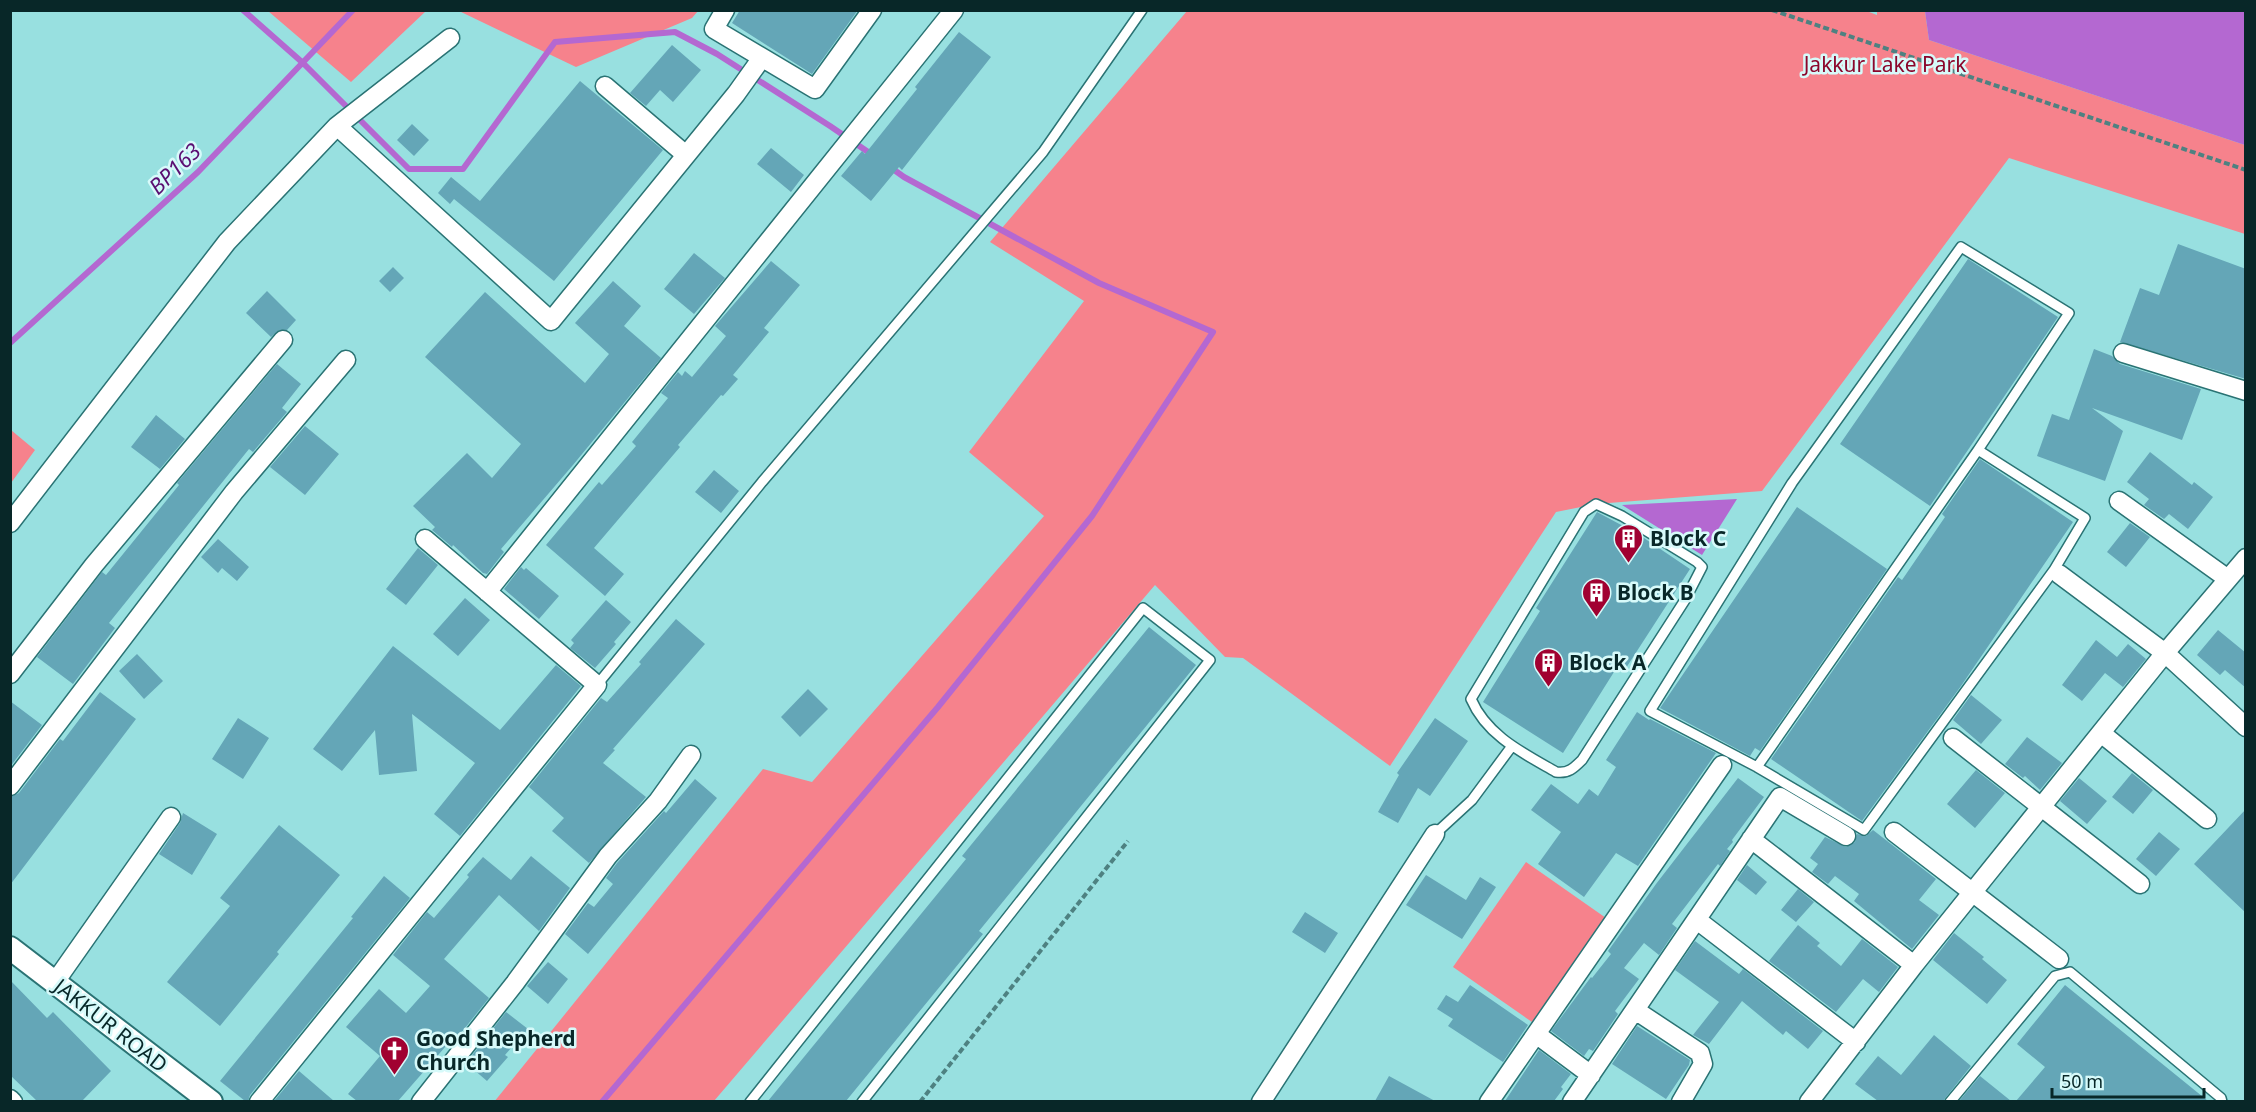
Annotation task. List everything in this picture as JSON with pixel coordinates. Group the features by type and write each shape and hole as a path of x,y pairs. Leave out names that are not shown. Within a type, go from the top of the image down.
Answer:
{"street":[{"path":"725,10 714,29 759,61 815,89 872,10"},
{"path":"487,592 954,10"},
{"path":"10,523 227,242 337,126 450,38"},
{"path":"337,126 551,321 742,86 759,61"},
{"path":"605,86 686,155"},
{"path":"10,674 94,566 283,340"},
{"path":"2123,353 2246,391"},
{"path":"10,786 234,492 346,360"},
{"path":"2120,501 2228,579"},
{"path":"259,1101 597,685 425,539"},
{"path":"1809,1101 1914,964 2165,653 2246,558"},
{"path":"2056,572 2165,653 2246,728"},
{"path":"2101,733 2208,819"},
{"path":"1953,738 2140,884"},
{"path":"421,1101 515,983 608,855 658,801 691,755"},
{"path":"1489,1101 1726,759"},
{"path":"1576,1100 1784,791 1846,836"},
{"path":"55,982 171,817"},
{"path":"1894,832 2059,960"},
{"path":"1261,1101 1435,834"},
{"path":"1751,839 1914,964"},
{"path":"1697,920 1856,1042"},
{"name":"JAKKUR ROAD","path":"10,948 210,1101"},
{"path":"1635,1010 1700,1053 1703,1064 1681,1101"},
{"path":"1536,1034 1591,1075"}],"lane":[{"path":"597,685 762,482 1043,152 1142,10"},
{"path":"1757,767 1978,450 2069,313 1961,247 1792,483 1650,711 1726,759 1757,767 1784,791 1864,830 2056,572 2085,518 1978,450"},
{"path":"1596,504 1622,516 1702,567 1685,600 1621,701 1574,769 1563,773 1556,771 1512,746 1498,736 1476,709 1472,699 1584,512 1596,504"},
{"path":"750,1101 1143,608 1210,660 862,1101"},
{"path":"1435,834 1472,800 1512,746"},
{"path":"1950,1101 2055,976 2070,972 2222,1101"}],"path":[{"path":"1772,10 2246,170"},
{"path":"920,1101 1128,841"}],"green space":[{"name":"Jakkur Lake Park","path":"1864,10 1877,15 1877,11 1925,11 1929,40 2245,145 2245,234 2009,158 1762,491 1596,504 1556,512 1390,766 1243,658 1225,657 1155,585 714,1101 494,1102 763,769 812,782 1044,516 969,452 1084,301 990,242 1187,11"},
{"path":"268,11 426,11 351,82"},
{"path":"459,11 698,11 692,18 576,67"},
{"path":"11,430 35,450 11,483"},
{"path":"1526,862 1606,918 1532,1022 1453,967"}],"shaded area":[{"path":"1925,11 2245,11 2245,145 1929,40"},
{"path":"1737,499 1702,555 1622,505"}],"building":[{"path":"740,10 858,10 812,74 732,23"},
{"path":"959,32 991,57 902,170 899,167 871,201 841,176 862,151 865,154"},
{"path":"672,45 701,70 673,102 660,90 646,106 630,93"},
{"path":"580,81 663,150 554,281 454,199 450,204 438,193 451,177 480,201"},
{"path":"412,124 429,140 414,156 397,140"},
{"path":"771,148 804,175 791,192 757,164"},
{"path":"2178,244 2246,269 2246,379 2120,342 2140,288 2159,295"},
{"path":"694,253 725,278 694,314 664,289"},
{"path":"1968,259 2058,317 1930,506 1840,444"},
{"path":"771,261 800,285 764,328 769,332 733,375 738,379 723,396 721,395 678,445 680,447 594,548 624,574 605,596 546,545 599,482 602,485 636,446 632,442 668,398 661,393 678,372 682,376 685,371 692,377 726,336 715,326"},
{"path":"393,267 404,278 390,292 379,281"},
{"path":"613,281 641,306 624,326 661,358 501,549 504,552 487,574 483,573 453,545 452,547 432,530 435,527 413,506 467,453 492,478 521,444 425,357 485,292 585,383 609,354 575,323"},
{"path":"267,291 296,320 287,330 279,330 271,337 246,313"},
{"path":"2094,349 2112,356 2120,364 2201,389 2182,440 2092,408 2123,431 2105,481 2037,456 2052,414 2069,420"},
{"path":"277,364 301,384 282,408 287,412 253,452 249,449 109,623 115,628 73,684 37,657 102,572 106,575 179,485 177,483"},
{"path":"156,415 185,439 160,469 131,447"},
{"path":"305,426 339,454 305,495 270,467"},
{"path":"2150,452 2192,485 2194,482 2213,497 2188,529 2169,514 2164,519 2144,505 2149,499 2127,482"},
{"path":"1980,459 2073,522 1961,686 1862,821 1771,759 1898,577 1902,580 1945,517 1942,514"},
{"path":"714,470 739,491 721,513 695,492"},
{"path":"1797,507 1887,569 1760,751 1755,748 1750,756 1660,708"},
{"path":"1597,512 1638,534 1690,569 1626,668 1619,664 1563,753 1483,702 1540,611 1536,608"},
{"path":"2130,523 2150,537 2126,567 2107,552"},
{"path":"218,539 249,567 237,581 222,568 218,573 201,557"},
{"path":"418,548 438,565 406,605 386,589"},
{"path":"521,567 524,570 526,568 559,596 539,619 504,589"},
{"path":"465,598 490,620 458,656 433,634"},
{"path":"606,600 631,622 595,668 570,648 574,643 571,640"},
{"path":"676,619 705,644 603,763 646,797 589,863 552,831 564,818 529,787 601,698 607,702 641,664 639,662"},
{"path":"1149,627 1196,665 979,931 983,934 846,1101 768,1101 966,859 962,856"},
{"path":"2218,630 2246,653 2246,688 2225,670 2220,675 2197,655"},
{"path":"2096,640 2117,657 2128,644 2146,659 2123,687 2105,673 2082,701 2062,685"},
{"path":"393,646 500,730 556,665 581,686 460,836 434,814 475,763 412,714 417,771 379,775 375,730 342,771 313,749"},
{"path":"137,654 163,681 144,699 119,671"},
{"path":"808,689 828,709 800,737 781,717"},
{"path":"100,692 136,719 10,885 10,797 19,793"},
{"path":"1971,695 2002,720 1981,744 1953,720"},
{"path":"10,701 42,725 10,767"},
{"path":"1637,712 1716,753 1638,866 1616,853 1584,897 1538,864 1561,832 1531,810 1551,784 1578,804 1589,789 1598,796 1616,767 1606,760"},
{"path":"238,718 269,738 243,779 212,759"},
{"path":"1435,718 1468,741 1430,796 1418,788 1398,823 1378,812 1399,775 1397,773"},
{"path":"2027,737 2062,763 2040,790 2025,776 2023,778 2005,764"},
{"path":"1976,770 2005,793 1975,828 1947,804"},
{"path":"2132,773 2153,790 2133,814 2112,797"},
{"path":"1738,778 1764,797 1732,840 1733,842 1727,849 1730,851 1720,866 1718,864 1672,924 1677,928 1659,955 1644,943 1624,968 1639,979 1615,1011 1618,1014 1593,1051 1589,1049 1584,1056 1551,1031 1611,954 1608,951 1656,884"},
{"path":"2079,778 2107,801 2087,824 2060,801"},
{"path":"695,779 717,798 588,954 565,934 588,903 594,907 613,884 606,878 617,863 664,811 666,813"},
{"path":"2246,809 2246,913 2194,864"},
{"path":"183,813 217,834 192,875 159,854 180,823"},
{"path":"279,825 340,875 220,1026 167,982 230,906 220,898"},
{"path":"1873,830 1936,879 1919,900 1939,915 1912,949 1854,901 1859,894 1835,876 1828,884 1812,872 1818,864 1810,858 1825,837 1846,847 1855,842 1857,834 1866,836"},
{"path":"2159,832 2180,849 2156,876 2136,859"},
{"path":"531,856 570,888 539,931 499,895 444,959 489,998 449,1048 446,1046 398,1101 357,1101 348,1094 380,1056 346,1027 379,989 406,1013 430,986 393,955 427,912 434,918 483,857 511,880"},
{"path":"1747,865 1767,882 1756,895 1737,880"},
{"path":"1426,875 1466,900 1480,877 1496,887 1462,939 1406,905"},
{"path":"384,876 410,898 250,1095 248,1101 245,1101 220,1081 353,918 351,917"},
{"path":"1798,889 1814,902 1796,922 1781,910"},
{"path":"1305,912 1338,933 1325,953 1292,932"},
{"path":"1798,925 1820,943 1817,946 1841,966 1862,939 1898,967 1879,992 1863,979 1836,1012 1769,961"},
{"path":"1954,933 1984,957 1982,959 2007,980 1987,1004 1933,960"},
{"path":"1695,941 1739,974 1743,969 1823,1031 1808,1049 1786,1031 1783,1035 1742,1001 1709,1044 1693,1035 1719,1002 1675,970"},
{"path":"548,962 568,979 548,1004 527,986"},
{"path":"10,980 47,1018 53,1012 111,1071 82,1101 37,1101 10,1075"},
{"path":"1470,985 1528,1025 1503,1062 1448,1026 1453,1019 1437,1009 1446,995 1458,1002"},
{"path":"2065,985 2208,1101 2016,1101 2045,1067 2017,1044"},
{"path":"506,1012 528,1029 505,1055 508,1057 487,1081 466,1063"},
{"path":"1637,1026 1690,1060 1666,1099 1612,1064"},
{"path":"1934,1035 1971,1066 1943,1101 1878,1101 1855,1084 1878,1056 1901,1075"},
{"path":"1539,1050 1571,1074 1561,1087 1563,1089 1554,1101 1505,1101"},
{"path":"299,1071 334,1101 274,1101"},
{"path":"1389,1076 1435,1101 1375,1101"},
{"path":"1980,1076 2011,1101 1959,1101"}],"waterway":[{"path":"243,10 303,63 409,169 463,169 555,42 675,32 717,54 874,156"},
{"name":"BP163","path":"10,343 198,172 353,10"},
{"path":"602,1102 938,707 1092,516 1213,332 1099,283 904,177 890,167"}],"place":[{"name":"Block C","path":"1629,564"},
{"name":"Block B","path":"1596,618"},
{"name":"Block A","path":"1548,688"},
{"name":"Good Shepherd Church","path":"395,1076"}]}
